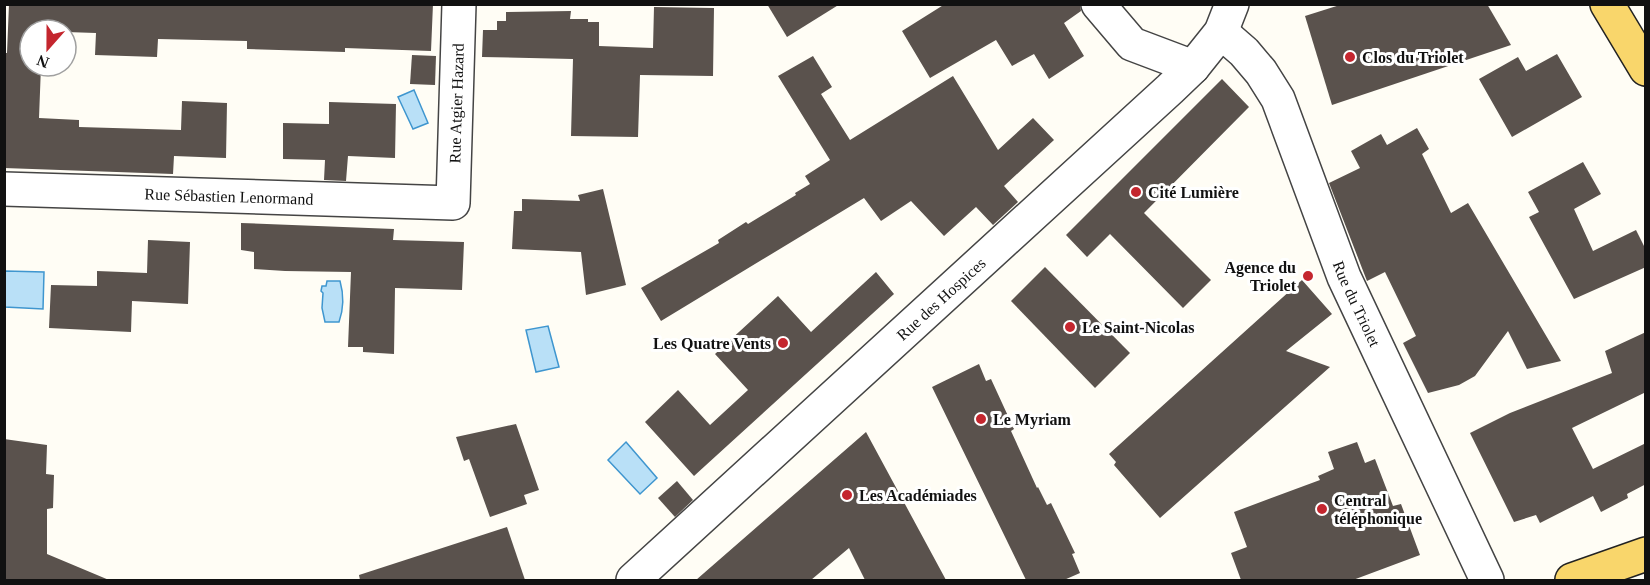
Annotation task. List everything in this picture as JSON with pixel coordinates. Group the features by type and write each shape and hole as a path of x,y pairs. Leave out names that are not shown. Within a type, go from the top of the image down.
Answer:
{"main road":[{"path":"1607,4 1646,69"},
{"path":"1572,580 1646,554"}],"street":[{"name":"Rue Atgier Hazard","path":"453,203 459,4"},
{"path":"1098,4 1132,44 1193,67"},
{"name":"Rue des Hospices","path":"633,580 1193,67 1227,18"},
{"name":"Rue du Triolet","path":"1227,18 1244,52 1261,72 1278,99 1344,277 1487,580"},
{"name":"Rue Sébastien Lenormand","path":"4,189 453,203"}],"water":[{"path":"414,90 428,123 413,129 398,97"},
{"path":"5,271 44,272 43,309 5,307"},
{"path":"327,281 340,281 343,302 339,322 325,322 321,291"},
{"path":"548,326 559,367 536,372 526,330"},
{"path":"626,442 657,478 640,494 608,460"}],"building":[{"path":"9,4 433,4 431,51 345,48 345,52 247,49 247,41 158,39 157,57 95,55 96,33 78,32 78,18 18,18 18,78 41,78 39,118 79,120 79,127 181,130 182,101 227,103 226,158 174,156 173,174 4,168 4,53 7,53"},
{"path":"767,4 840,4 787,37"},
{"path":"945,4 1080,4 1081,11 1064,23 1084,56 1049,79 1034,54 1012,66 996,40 930,78 902,31"},
{"path":"1343,4 1487,4 1511,45 1332,105 1305,16"},
{"path":"654,7 714,8 713,76 640,75 638,137 571,136 573,59 482,57 483,30 497,30 497,21 506,21 506,12 571,11 570,19 588,19 588,22 599,22 599,46 653,48"},
{"path":"1557,54 1582,97 1512,137 1479,79 1518,57 1526,71"},
{"path":"412,55 436,56 435,85 410,84"},
{"path":"813,56 832,87 821,94 850,140 953,76 998,150 1033,118 1054,140 1004,186 1018,202 993,225 976,207 944,236 911,201 881,221 864,198 661,321 641,288 719,243 718,240 746,222 748,224 796,195 795,193 810,184 805,176 830,160 778,76"},
{"name":"Cité Lumière","path":"1222,79 1249,107 1144,213 1211,280 1183,308 1110,234 1087,257 1066,235"},
{"path":"329,102 396,104 395,158 348,156 346,181 324,180 325,160 283,159 283,123 329,124"},
{"path":"1417,128 1429,149 1422,154 1451,213 1468,203 1561,361 1527,369 1508,331 1475,376 1459,385 1428,393 1403,343 1416,336 1385,272 1367,281 1329,183 1360,168 1351,151 1381,134 1387,145"},
{"path":"1583,162 1601,194 1574,209 1593,251 1636,230 1646,250 1646,267 1574,299 1529,217 1539,212 1528,192"},
{"path":"603,189 626,285 586,295 581,252 512,249 514,211 522,211 522,199 580,201 578,195"},
{"path":"241,223 394,229 393,240 464,242 462,290 395,288 394,354 363,352 363,347 348,347 351,272 254,269 254,252 241,250"},
{"path":"148,240 190,242 188,304 132,301 131,332 49,328 51,285 97,286 97,271 147,273"},
{"name":"Le Saint-Nicolas","path":"1045,267 1130,353 1095,388 1011,301"},
{"name":"Les Quatre Vents","path":"876,272 894,294 694,476 645,422 678,390 710,425 748,390 715,354 778,296 811,332"},
{"path":"1302,280 1332,314 1286,351 1330,367 1160,518 1114,465 1116,462 1109,454"},
{"path":"1646,332 1646,392 1572,428 1593,469 1646,443 1646,484 1627,494 1628,498 1601,512 1593,496 1540,523 1536,515 1514,522 1470,433 1510,413 1612,373 1605,351"},
{"path":"979,364 986,381 991,379 1037,488 1047,505 1051,503 1075,553 1072,554 1080,573 1064,580 1026,580 932,387"},
{"path":"516,424 539,490 524,495 527,504 490,517 469,459 464,461 456,437"},
{"name":"Les Académiades","path":"866,432 946,580 865,580 849,548 811,580 696,580"},
{"path":"4,439 47,445 46,474 54,475 53,508 47,509 47,554 109,580 4,580"},
{"name":"Central téléphonique","path":"1357,442 1365,463 1375,459 1393,506 1401,504 1420,555 1353,580 1241,580 1231,553 1247,547 1234,512 1320,480 1318,476 1334,469 1328,452"},
{"path":"677,481 693,500 675,517 658,498"},
{"path":"507,527 525,580 360,580 359,575"}],"place":[{"name":"Clos du Triolet","path":"1350,57"},
{"name":"Cité Lumière","path":"1136,192"},
{"name":"Agence du Triolet","path":"1308,276"},
{"name":"Le Saint-Nicolas","path":"1070,327"},
{"name":"Les Quatre Vents","path":"783,343"},
{"name":"Le Myriam","path":"981,419"},
{"name":"Les Académiades","path":"847,495"},
{"name":"Central téléphonique","path":"1322,509"}]}
